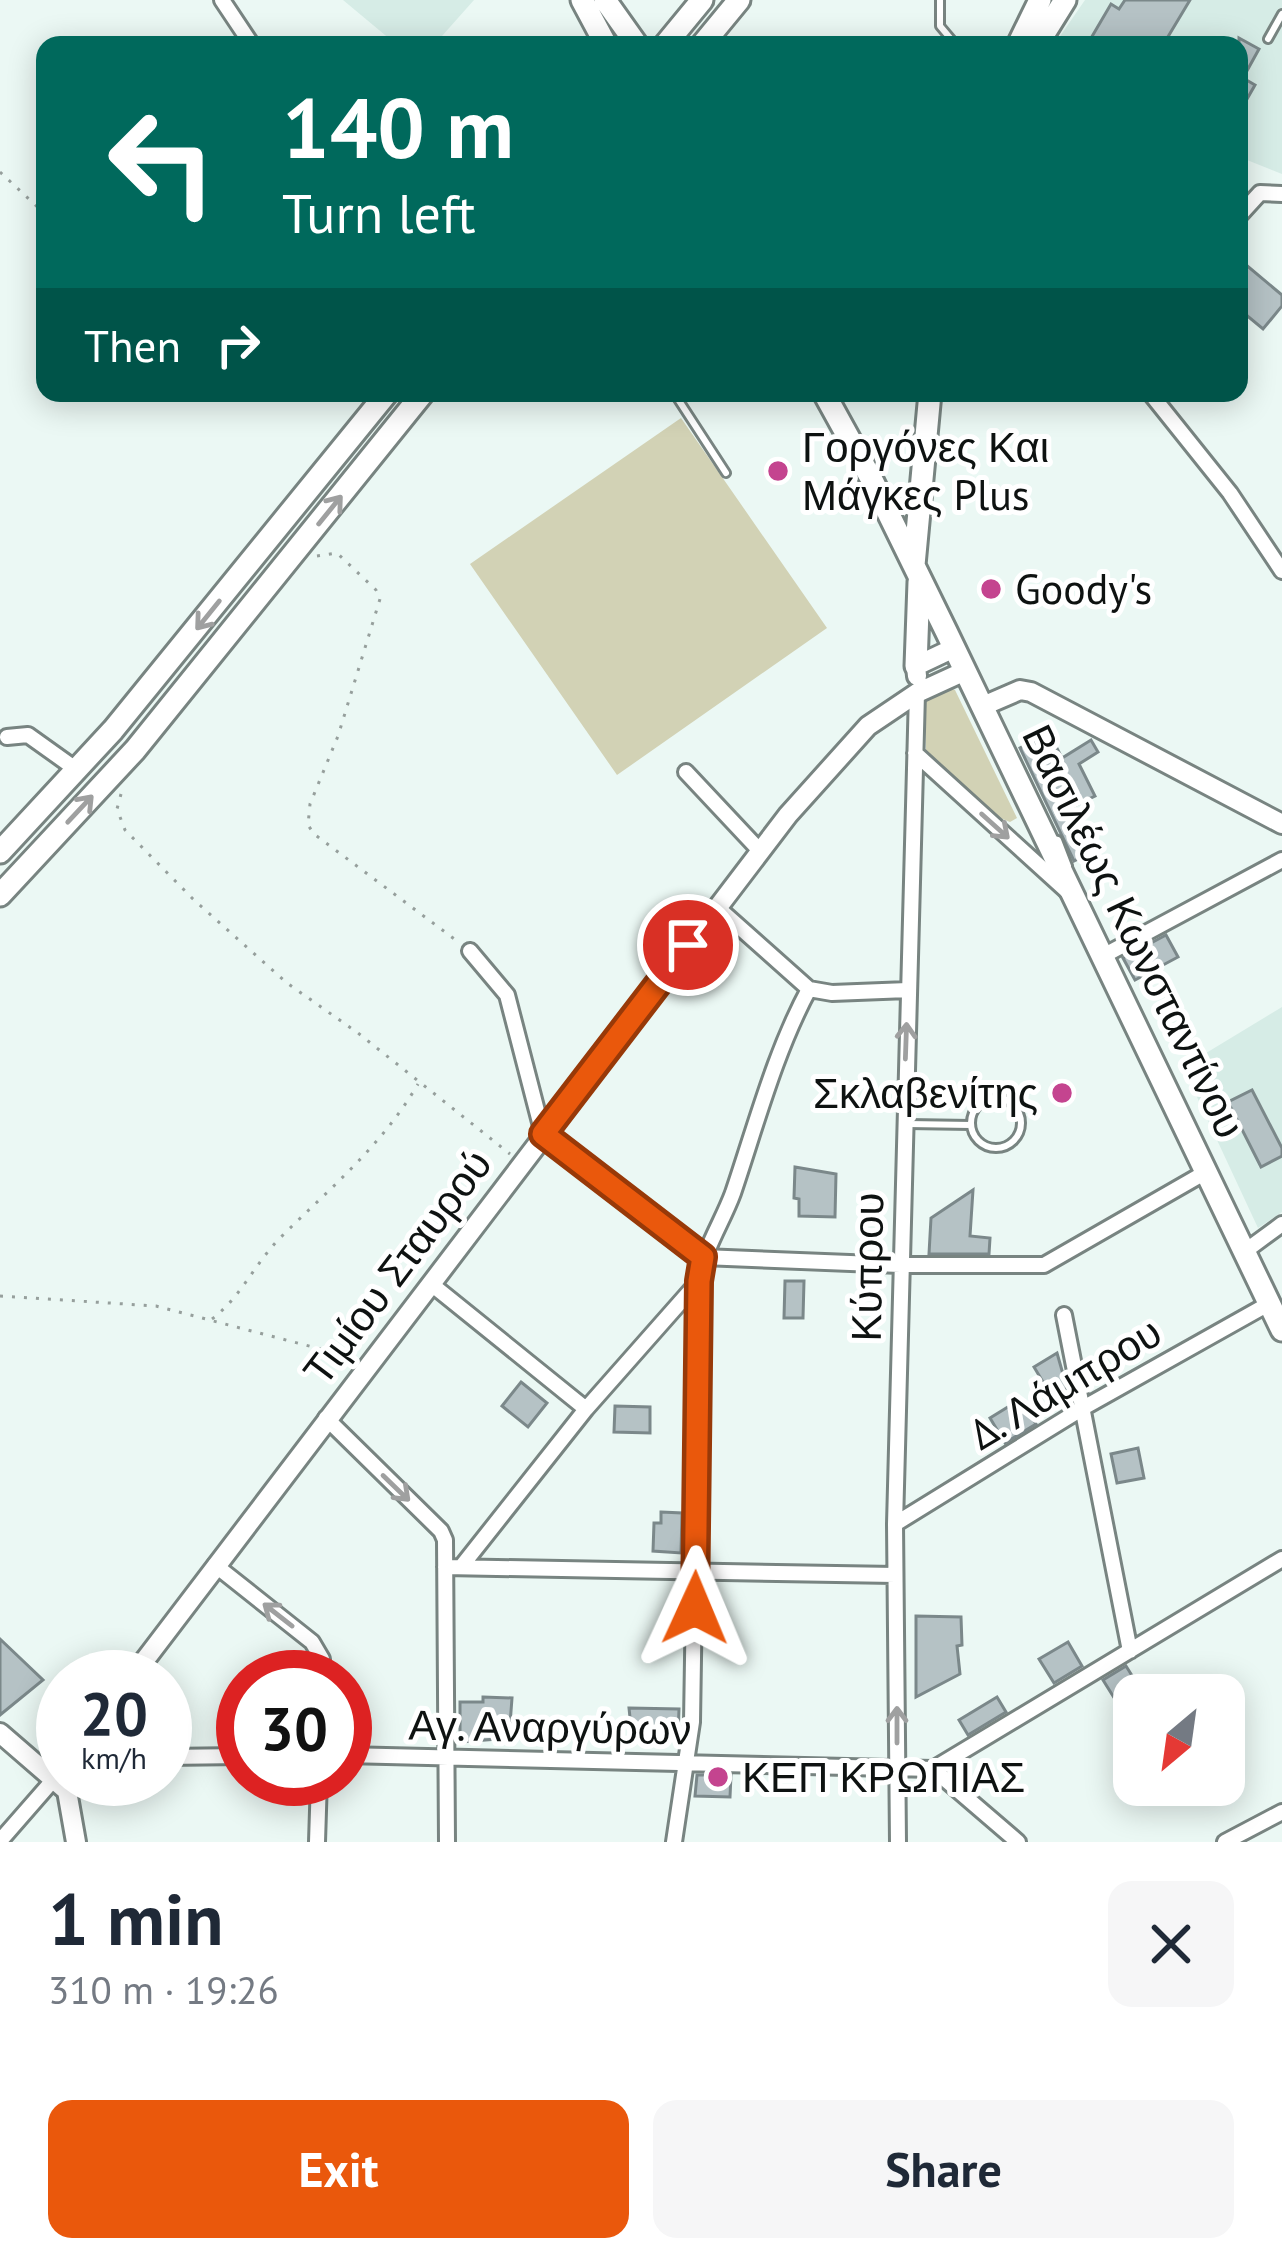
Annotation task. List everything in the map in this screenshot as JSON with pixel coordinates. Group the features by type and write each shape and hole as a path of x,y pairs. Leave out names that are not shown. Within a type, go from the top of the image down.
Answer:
{"main road":[{"path":"582,0 601,36"},
{"path":"604,0 630,36"},
{"path":"672,36 702,0"},
{"path":"709,36 739,0"},
{"path":"1022,36 1040,0"},
{"path":"1043,36 1065,0"},
{"path":"0,852 196,631 380,402"},
{"path":"0,895 135,750 416,402"},
{"name":"Βασιλέως Κωνσταντίνου","path":"829,402 1065,875 1282,1330"},
{"path":"916,666 920,472 929,402"}],"street":[{"path":"222,0 246,36"},
{"path":"1248,207 1261,193 1282,194"},
{"path":"1157,402 1229,493 1282,571"},
{"path":"916,693 916,666 954,648"},
{"name":"Τιμίου Σταυρού","path":"151,1650 760,852 868,726 916,693 965,671"},
{"path":"982,706 1020,691 1031,692 1282,824"},
{"name":"Κύπρου","path":"898,1842 895,1524 916,693"},
{"path":"4,740 19,733 36,739 77,770"},
{"path":"915,753 1076,899"},
{"path":"686,772 760,852"},
{"path":"1103,956 1282,860"},
{"path":"718,908 808,988 832,993 908,990"},
{"path":"470,951 507,995 543,1134 703,1257 1044,1265 1206,1172"},
{"path":"674,1842 688,1763 697,1570 699,1281 703,1257 729,1201 743,1152 808,988"},
{"path":"1244,1252 1282,1224"},
{"path":"453,1567 699,1281"},
{"path":"430,1283 586,1409"},
{"name":"Δ. Λάμπρου","path":"895,1524 1084,1408 1270,1303"},
{"path":"1064,1315 1130,1651"},
{"path":"326,1418 441,1531 453,1567 447,1842"},
{"path":"1018,1842 933,1769 1282,1559"},
{"path":"214,1565 317,1650"},
{"path":"453,1567 896,1575"},
{"path":"0,1733 36,1757"},
{"name":"Αγ. Αναργύρων","path":"372,1756 933,1769"},
{"path":"0,1841 36,1800"},
{"path":"71,1806 76,1842"},
{"path":"317,1842 318,1806"},
{"path":"1225,1842 1282,1812"}],"lane":[{"path":"940,0 940,26 948,36"},
{"path":"1268,39 1282,14"},
{"path":"680,402 726,473"},
{"path":"995,1099 1016,1108 1022,1122 1016,1138 1002,1148 985,1146 971,1125 975,1110 995,1099"},
{"path":"904,1124 971,1125"}],"path":[{"path":"0,172 36,206"},
{"path":"310,561 327,551 337,553 380,599 338,736 310,804 308,825 470,951"},
{"path":"122,791 118,809 125,830 193,899 287,983 358,1033 521,1163"},
{"path":"211,1319 232,1304 275,1243 374,1148 418,1082"},
{"path":"0,1296 156,1306 370,1362"}],"shaded area":[{"path":"343,0 474,0 442,36 386,36"},
{"path":"1085,0 1282,0 1282,174 1248,160 1248,36 1060,36"},
{"path":"1282,1007 1282,1212 1258,1228 1183,1067"}],"green space":[{"path":"681,418 827,628 617,775 470,564"},
{"path":"947,687 955,690 1017,818 1010,822 990,814 926,753 925,698"}],"building":[{"path":"1125,0 1190,0 1168,36 1092,36 1111,4 1119,9"},
{"path":"1248,43 1259,49 1248,69"},
{"path":"1248,267 1282,295 1282,306 1263,329 1248,316"},
{"path":"1049,733 1062,758 1091,740 1098,752 1079,764 1095,796 1070,808 1092,852 1074,861 1020,748"},
{"path":"1166,935 1178,957 1135,980 1123,958"},
{"path":"1252,1090 1282,1148 1282,1156 1261,1167 1228,1102"},
{"path":"795,1167 836,1174 835,1217 799,1216"},
{"path":"973,1190 970,1236 990,1238 989,1254 929,1254 931,1218"},
{"path":"785,1281 804,1281 803,1318 784,1318"},
{"path":"1057,1353 1067,1388 1052,1397 1034,1367"},
{"path":"521,1382 547,1403 528,1427 502,1406"},
{"path":"1021,1399 1036,1424 1005,1443 990,1418"},
{"path":"615,1406 650,1407 650,1433 614,1432"},
{"path":"1138,1448 1144,1478 1117,1483 1111,1454"},
{"path":"661,1512 682,1513 681,1553 653,1551 654,1523 661,1523"},
{"path":"916,1616 961,1617 962,1645 957,1646 960,1674 916,1697"},
{"path":"0,1639 36,1673 36,1686 0,1715"},
{"path":"1068,1642 1082,1666 1054,1683 1039,1659"},
{"path":"1126,1666 1131,1674 1113,1674 1113,1696 1103,1680"},
{"path":"483,1697 512,1698 509,1738 460,1742 460,1702 483,1702"},
{"path":"997,1697 1006,1712 968,1735 959,1720"},
{"path":"629,1708 679,1709 678,1737 632,1737"},
{"path":"697,1775 731,1775 730,1797 695,1796"}],"place":[{"name":"Γοργόνες Και Μάγκες Plus","path":"778,471"},
{"name":"Goody's","path":"991,589"},
{"name":"Σκλαβενίτης","path":"1062,1093"},
{"name":"ΚΕΠ ΚΡΩΠΙΑΣ","path":"718,1777"}],"route":[{"path":"688,945 543,1134 703,1257 695,1608"}]}
